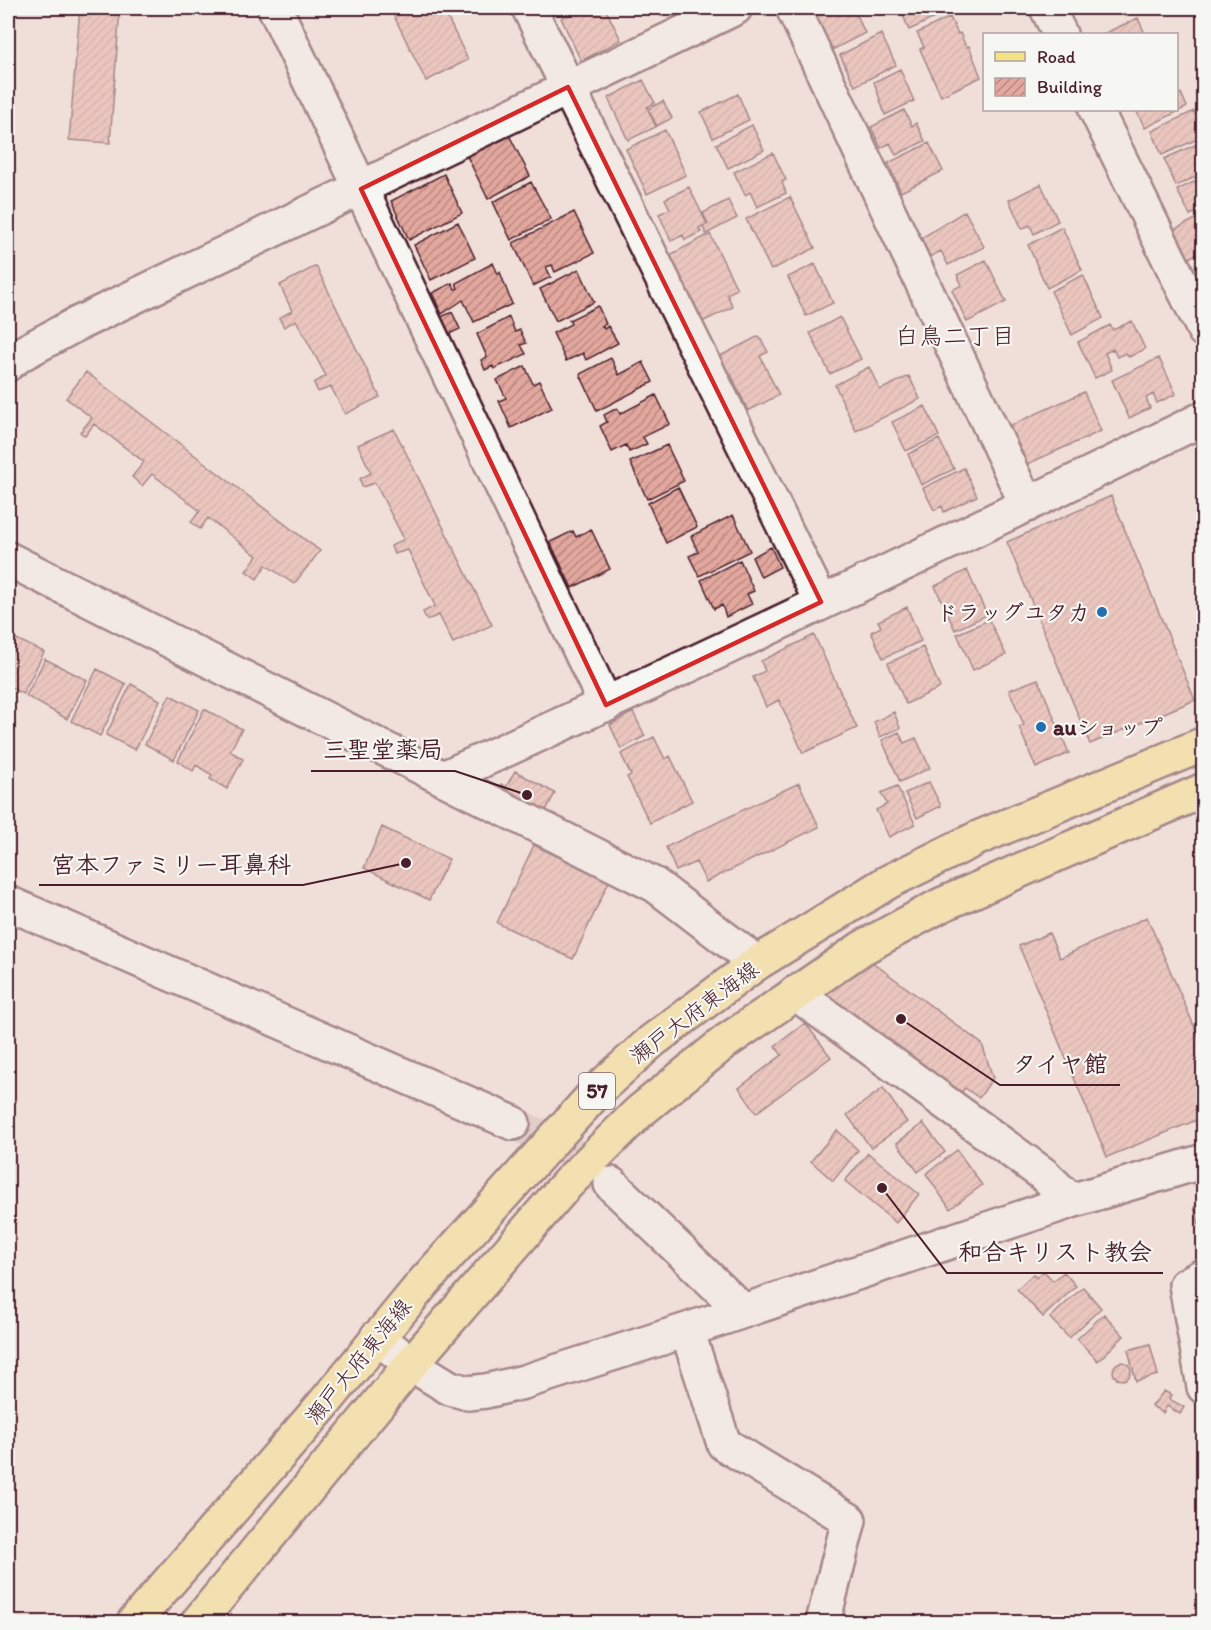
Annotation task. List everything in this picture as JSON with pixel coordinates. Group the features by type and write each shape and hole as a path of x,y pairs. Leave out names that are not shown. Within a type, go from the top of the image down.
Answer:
{"main road":[{"name":"瀬戸大府東海線","path":"134,1623 322,1407 377,1337 600,1088 652,1041 757,963 837,912 937,857 1203,744"},
{"name":"瀬戸大府東海線","path":"198,1623 411,1364 567,1185 639,1112 725,1042 862,948 941,905 1203,790"}],"street":[{"path":"275,8 606,705"},
{"path":"529,8 821,602"},
{"path":"8,364 21,354 73,326 735,8"},
{"path":"793,8 1027,505"},
{"path":"1047,8 1060,33"},
{"path":"1096,111 1203,330"},
{"path":"443,778 606,705 1027,505 1203,418"},
{"path":"8,559 655,885 757,963"},
{"path":"8,903 513,1123"},
{"path":"795,993 1043,1174 1071,1201"},
{"path":"377,1337 411,1364 450,1388 468,1393 524,1382 687,1330 1071,1201 1203,1161"},
{"path":"611,1184 743,1311"},
{"path":"1203,1275 1186,1285 1203,1387"},
{"path":"687,1330 724,1444 849,1520 823,1623"}],"highlighted area":[{"path":"568,87 821,602 606,705 361,189"}],"building":[{"path":"80,8 120,8 110,143 69,140"},
{"path":"390,8 443,8 468,60 426,81"},
{"path":"580,8 605,8 621,40 581,61 561,18"},
{"path":"667,8 691,8 673,17"},
{"path":"805,8 853,8 865,33 830,51"},
{"path":"900,8 956,8 909,30"},
{"path":"950,17 966,47 969,46 981,77 941,96 920,49 924,47 917,33"},
{"path":"1138,18 1145,33 1105,33"},
{"path":"881,34 896,65 855,86 840,55"},
{"path":"900,69 914,101 885,115 874,82"},
{"path":"643,80 655,103 647,107 656,127 628,140 608,98"},
{"path":"1181,93 1187,107 1145,128 1136,111 1178,111 1178,95"},
{"path":"738,94 749,120 713,138 701,112"},
{"path":"663,101 672,118 657,126 648,109"},
{"path":"904,110 912,126 916,123 925,141 896,155 890,143 881,148 871,127"},
{"path":"1194,111 1204,136 1162,155 1152,131"},
{"path":"752,125 764,150 728,168 716,144"},
{"path":"665,130 686,175 647,194 626,149"},
{"path":"508,133 530,176 488,199 466,154"},
{"path":"1204,141 1204,173 1176,186 1164,159"},
{"path":"929,143 943,171 901,192 888,163"},
{"path":"773,153 786,180 782,182 786,193 757,207 750,192 745,195 734,172"},
{"path":"444,174 462,213 409,240 391,201"},
{"path":"1204,177 1204,209 1190,215 1177,190"},
{"path":"531,182 551,219 511,240 493,202"},
{"path":"1041,184 1058,221 1034,234 1030,225 1022,229 1009,200"},
{"path":"689,187 707,224 699,228 701,232 685,240 683,235 671,241 659,214 670,209 665,199"},
{"path":"790,197 815,248 771,270 746,219"},
{"path":"728,200 737,218 706,234 703,227 708,224 703,213"},
{"path":"965,211 984,247 948,265 941,251 924,260 915,242"},
{"path":"574,212 594,253 555,272 552,265 546,267 551,277 533,286 513,243"},
{"path":"1204,215 1204,250 1187,259 1173,230"},
{"path":"458,222 475,258 431,280 414,245"},
{"path":"1062,227 1082,270 1047,288 1028,245"},
{"path":"710,234 737,289 727,294 733,307 702,322 664,258"},
{"path":"986,260 1006,302 967,322 952,290 962,285 957,275"},
{"path":"493,263 498,274 500,272 512,304 474,322 463,300 442,314 432,293 452,283 455,289 458,288 456,283"},
{"path":"815,264 833,303 806,316 788,277"},
{"path":"316,266 380,397 345,414 331,387 318,392 314,383 326,376 296,320 284,327 279,318 292,311 280,285"},
{"path":"579,269 594,302 556,321 540,289"},
{"path":"1083,275 1103,318 1072,335 1051,291"},
{"path":"598,306 606,324 602,326 604,329 608,326 618,343 586,360 583,353 566,361 553,333 571,324 569,320"},
{"path":"452,312 460,329 447,335 439,318"},
{"path":"509,317 515,332 520,330 526,343 521,345 526,354 494,369 493,366 485,370 481,360 487,357 477,334"},
{"path":"840,317 861,359 830,374 810,333"},
{"path":"1132,321 1145,349 1129,357 1126,353 1117,357 1113,349 1105,353 1112,370 1095,378 1078,342 1110,325 1113,330"},
{"path":"759,336 768,352 760,356 779,395 748,411 730,372 727,375 718,357"},
{"path":"611,358 619,375 643,362 653,382 597,411 580,374"},
{"path":"1159,358 1176,394 1157,403 1153,394 1146,398 1150,408 1129,418 1112,380"},
{"path":"525,366 533,384 539,381 552,408 511,428 499,401 506,398 497,380"},
{"path":"869,367 880,390 909,376 920,399 856,431 835,385"},
{"path":"86,372 320,551 294,584 266,565 257,579 246,571 257,556 208,518 200,529 191,522 200,511 152,474 142,486 132,477 144,462 94,424 85,436 80,432 92,418 66,398"},
{"path":"1084,392 1101,431 1025,465 1009,426"},
{"path":"656,395 670,424 643,437 647,444 629,452 626,445 612,452 600,426 607,422 604,415 617,408 620,414"},
{"path":"925,406 939,436 906,451 892,422"},
{"path":"394,429 492,625 453,643 439,615 427,620 423,612 435,606 408,550 394,554 391,546 404,539 375,483 362,487 360,479 371,473 358,445"},
{"path":"939,439 954,469 921,485 908,454"},
{"path":"667,445 684,481 647,499 630,462"},
{"path":"964,468 977,496 944,512 942,506 934,510 923,488"},
{"path":"678,487 697,527 666,543 648,503"},
{"path":"1111,496 1195,700 1090,744 1007,542"},
{"path":"733,515 750,551 699,576 689,556 698,552 691,536"},
{"path":"591,529 610,569 572,588 550,542 573,531 576,537"},
{"path":"771,547 780,567 761,577 752,557"},
{"path":"740,560 754,591 747,594 752,604 726,617 722,605 714,609 701,580"},
{"path":"967,570 987,615 955,630 935,586"},
{"path":"907,607 921,641 883,658 871,632 881,627 878,621"},
{"path":"989,620 1006,655 973,670 957,634"},
{"path":"8,635 44,652 23,694 8,686"},
{"path":"814,635 857,728 803,753 779,700 766,707 753,677 765,671 761,661"},
{"path":"923,647 940,688 906,704 888,663"},
{"path":"45,659 87,680 67,719 26,696"},
{"path":"97,669 126,684 100,736 71,721"},
{"path":"1038,679 1069,753 1036,768 1019,727 1024,725 1009,690"},
{"path":"131,684 160,700 135,750 106,735"},
{"path":"170,695 199,710 174,760 145,744"},
{"path":"204,709 242,729 230,751 243,759 227,789 210,779 212,775 196,765 193,771 178,761"},
{"path":"633,712 645,736 621,749 610,725"},
{"path":"894,712 900,728 880,737 874,722"},
{"path":"899,732 904,743 916,738 930,768 900,782 882,740"},
{"path":"654,737 665,759 670,756 692,801 650,823 627,777 631,775 621,754"},
{"path":"515,771 555,793 541,820 495,795 501,784 506,787"},
{"path":"929,782 941,806 917,818 905,793"},
{"path":"799,783 819,827 706,882 696,862 676,871 666,847"},
{"path":"897,786 915,824 889,837 876,810 887,804 881,793"},
{"path":"382,827 449,859 429,900 364,868"},
{"path":"534,845 609,881 573,959 497,923"},
{"path":"1147,917 1204,1049 1204,1117 1107,1157 1019,946 1049,933 1060,958"},
{"path":"872,962 982,1044 993,1078 979,1098 965,1088 959,1095 819,994"},
{"path":"805,1023 831,1057 756,1113 739,1088 782,1055 775,1046"},
{"path":"883,1088 907,1122 871,1148 847,1115"},
{"path":"923,1123 945,1152 918,1172 897,1143"},
{"path":"837,1130 858,1150 833,1181 811,1161"},
{"path":"957,1150 982,1185 950,1209 926,1174"},
{"path":"868,1153 919,1194 896,1223 845,1181"},
{"path":"1204,1204 1204,1243 1194,1207"},
{"path":"1044,1271 1053,1281 1064,1272 1076,1286 1043,1317 1017,1289 1033,1274 1036,1278"},
{"path":"1083,1287 1101,1308 1069,1338 1050,1318"},
{"path":"1104,1314 1124,1336 1098,1361 1077,1339"},
{"path":"1150,1344 1158,1375 1136,1381 1128,1350"},
{"path":"1118,1362 1126,1362 1131,1367 1129,1378 1118,1380 1113,1375 1113,1367"},
{"path":"1164,1391 1171,1395 1169,1399 1184,1407 1180,1414 1167,1406 1163,1413 1152,1406"}],"tunnel":[{"path":"513,1123 567,1149 609,1183"}],"place":[{"name":"ドラッグユタカ","path":"1102,612"},
{"name":"auショップ","path":"1041,727"},
{"name":"三聖堂薬局","path":"527,795"},
{"name":"宮本ファミリー耳鼻科","path":"406,863"},
{"name":"タイヤ館","path":"901,1019"},
{"name":"和合キリスト教会","path":"882,1188"}],"district":[{"name":"白鳥二丁目","path":"955,336"}]}
